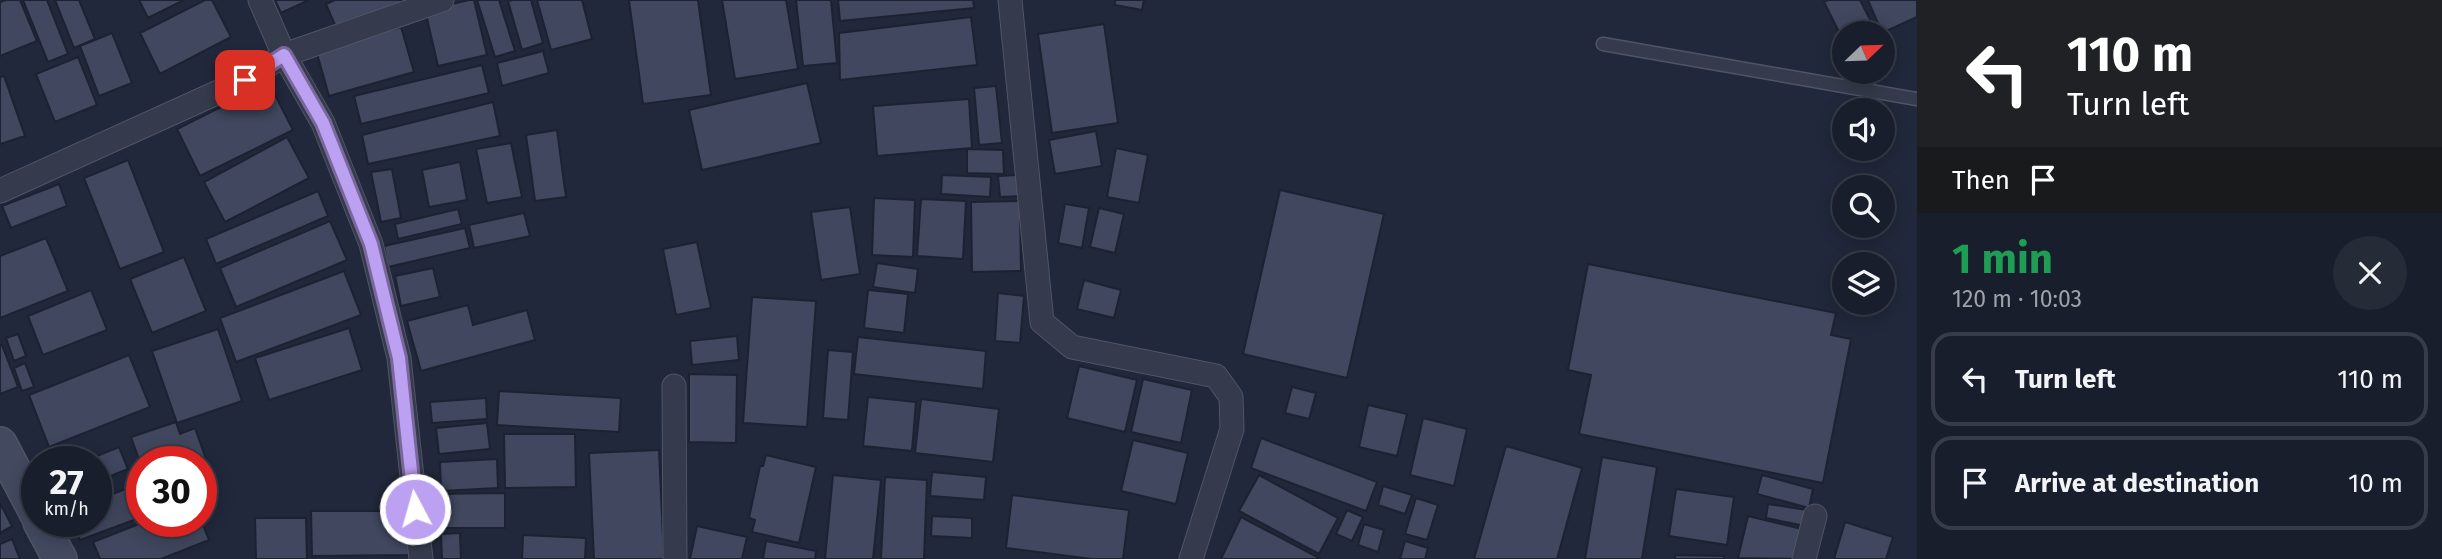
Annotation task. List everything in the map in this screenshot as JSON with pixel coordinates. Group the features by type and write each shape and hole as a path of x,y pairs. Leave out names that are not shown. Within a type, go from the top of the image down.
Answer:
{"main road":[{"path":"0,444 21,484"},
{"path":"48,537 60,559"}],"street":[{"path":"260,0 284,55 323,123 371,244 399,358 421,559"},
{"path":"0,191 245,80 284,55 442,0"},
{"path":"1010,0 1042,322 1072,347 1216,376 1231,397 1232,429 1191,559"},
{"path":"674,386 675,559"},
{"path":"1804,559 1815,516"}],"lane":[{"path":"1603,44 1917,99"}],"building":[{"path":"20,0 37,41 0,56 0,2"},
{"path":"23,0 47,0 68,54 48,62"},
{"path":"55,0 79,0 95,39 74,48"},
{"path":"139,0 184,0 148,18"},
{"path":"205,0 212,0 231,37 160,74 140,33"},
{"path":"275,0 309,0 281,13"},
{"path":"335,0 406,0 337,30 326,4"},
{"path":"474,0 487,55 438,66 425,10"},
{"path":"477,0 499,0 515,51 495,57"},
{"path":"531,0 543,43 522,50 508,1"},
{"path":"537,0 582,0 592,39 551,50"},
{"path":"629,0 698,0 711,95 643,104"},
{"path":"722,0 786,0 798,69 735,79"},
{"path":"796,0 831,0 837,63 803,66"},
{"path":"838,0 973,0 974,8 840,21"},
{"path":"1115,0 1144,0 1142,10 1115,5"},
{"path":"1860,0 1871,21 1834,21 1824,2"},
{"path":"1868,0 1917,0 1917,17 1895,27 1895,21 1877,21"},
{"path":"971,17 977,65 840,80 839,33"},
{"path":"1104,24 1118,123 1052,133 1038,34"},
{"path":"401,27 414,72 329,96 316,50"},
{"path":"112,33 132,83 99,96 80,46"},
{"path":"543,51 549,73 502,86 497,63"},
{"path":"78,57 97,105 55,122 36,74"},
{"path":"482,65 489,93 361,124 354,96"},
{"path":"4,76 25,136 0,144 0,77"},
{"path":"269,83 293,130 200,176 177,129"},
{"path":"807,83 821,143 702,170 689,110"},
{"path":"996,86 1002,143 979,145 974,88"},
{"path":"969,99 972,148 877,156 873,106"},
{"path":"493,102 500,136 368,164 362,135"},
{"path":"557,130 566,197 535,201 526,135"},
{"path":"1096,131 1102,166 1055,174 1049,140"},
{"path":"287,137 309,178 225,222 204,182"},
{"path":"511,143 522,197 487,203 476,149"},
{"path":"1116,148 1148,155 1139,203 1107,197"},
{"path":"967,149 1003,150 1004,174 967,173"},
{"path":"128,160 164,252 120,269 84,178"},
{"path":"460,162 467,200 429,207 422,170"},
{"path":"392,169 401,218 381,222 371,172"},
{"path":"942,175 991,177 990,197 941,194"},
{"path":"1019,175 1021,196 1000,197 998,176"},
{"path":"59,184 67,206 11,228 2,206"},
{"path":"1280,190 1384,214 1347,378 1243,354"},
{"path":"318,191 328,216 216,264 206,239"},
{"path":"874,198 915,200 913,257 872,255"},
{"path":"921,199 966,201 963,259 917,256"},
{"path":"1020,201 1021,271 972,272 971,202"},
{"path":"1065,204 1089,208 1082,248 1058,243"},
{"path":"850,207 860,274 821,280 811,212"},
{"path":"1099,208 1124,214 1115,253 1090,247"},
{"path":"458,209 462,224 398,239 395,224"},
{"path":"524,213 530,236 474,248 469,225"},
{"path":"330,221 347,260 236,307 220,268"},
{"path":"465,228 470,248 388,267 384,246"},
{"path":"46,238 68,291 0,318 0,256"},
{"path":"697,242 711,308 676,315 663,249"},
{"path":"184,257 206,311 152,333 130,279"},
{"path":"877,263 918,269 915,293 873,287"},
{"path":"1588,264 1832,312 1832,315 1836,315 1831,335 1851,339 1823,483 1579,434 1591,375 1568,370"},
{"path":"433,268 440,297 401,306 395,276"},
{"path":"344,271 361,315 236,362 220,318"},
{"path":"1084,280 1121,290 1114,318 1077,309"},
{"path":"91,290 107,330 43,355 28,316"},
{"path":"868,290 908,294 904,333 864,328"},
{"path":"998,293 1024,296 1020,343 995,341"},
{"path":"752,297 816,301 807,427 743,423"},
{"path":"468,305 473,325 527,310 535,340 421,371 407,321"},
{"path":"349,328 362,370 269,400 255,358"},
{"path":"218,329 242,401 177,423 152,351"},
{"path":"18,334 26,356 14,361 6,338"},
{"path":"737,336 739,360 692,365 690,341"},
{"path":"858,337 986,351 983,389 854,374"},
{"path":"0,345 18,387 0,394"},
{"path":"828,350 853,352 848,420 823,418"},
{"path":"129,355 150,407 49,446 29,395"},
{"path":"25,363 34,387 22,391 14,368"},
{"path":"1079,366 1137,380 1125,432 1067,418"},
{"path":"689,374 737,375 736,443 689,442"},
{"path":"1143,379 1192,390 1181,443 1131,432"},
{"path":"1292,387 1316,393 1309,419 1285,413"},
{"path":"499,391 621,398 619,432 497,425"},
{"path":"868,397 916,402 912,451 863,446"},
{"path":"486,398 487,419 432,423 430,402"},
{"path":"921,399 999,409 993,462 915,453"},
{"path":"1368,405 1407,414 1397,456 1359,447"},
{"path":"1423,418 1467,429 1454,486 1410,475"},
{"path":"176,422 180,434 195,428 201,446 134,446 131,437"},
{"path":"487,423 490,449 439,454 436,428"},
{"path":"504,434 575,434 576,487 505,488"},
{"path":"1261,438 1377,482 1366,511 1251,468"},
{"path":"1133,440 1188,453 1176,504 1121,491"},
{"path":"1506,446 1582,468 1557,559 1474,559"},
{"path":"119,447 126,470 112,476 112,450"},
{"path":"659,450 664,559 594,559 589,453"},
{"path":"766,455 816,467 799,543 752,532 755,520 749,518 760,466 763,466"},
{"path":"1602,457 1657,467 1642,559 1585,559"},
{"path":"497,459 498,488 441,491 440,462"},
{"path":"932,472 986,477 984,500 930,496"},
{"path":"833,475 881,480 873,559 825,559"},
{"path":"1259,475 1338,518 1319,554 1239,511"},
{"path":"1762,475 1813,489 1809,508 1757,494"},
{"path":"885,477 927,480 924,559 881,559"},
{"path":"1383,486 1412,495 1405,514 1378,505"},
{"path":"126,489 126,523 112,528 112,494"},
{"path":"1676,489 1734,497 1727,545 1669,536"},
{"path":"505,493 505,528 436,528 436,494"},
{"path":"1012,495 1129,510 1123,559 1092,559 1006,548"},
{"path":"1416,498 1438,505 1427,540 1405,534"},
{"path":"0,503 12,526 0,533"},
{"path":"1768,504 1807,510 1805,526 1766,518"},
{"path":"1347,510 1363,517 1352,541 1336,534"},
{"path":"311,511 409,511 409,555 312,556"},
{"path":"932,516 972,518 972,538 931,536"},
{"path":"1748,516 1810,531 1804,559 1738,558"},
{"path":"1241,517 1321,559 1221,559"},
{"path":"255,518 306,518 307,559 256,559"},
{"path":"1845,522 1893,537 1886,559 1834,559"},
{"path":"1364,524 1384,530 1378,552 1358,545"},
{"path":"697,526 747,537 742,559 690,559"},
{"path":"126,529 126,537 208,537 209,540 161,559 100,559 93,542 112,537 112,535"},
{"path":"460,533 461,559 442,559 441,534"},
{"path":"523,535 586,538 585,559 522,559"},
{"path":"12,539 20,559 0,559 0,544"},
{"path":"766,541 816,551 815,559 763,559"},
{"path":"1405,541 1428,548 1425,559 1400,559"},
{"path":"1675,555 1724,556 1724,559 1675,559"}],"route":[{"path":"245,80 284,55 323,123 371,244 399,358 415,509"}]}
